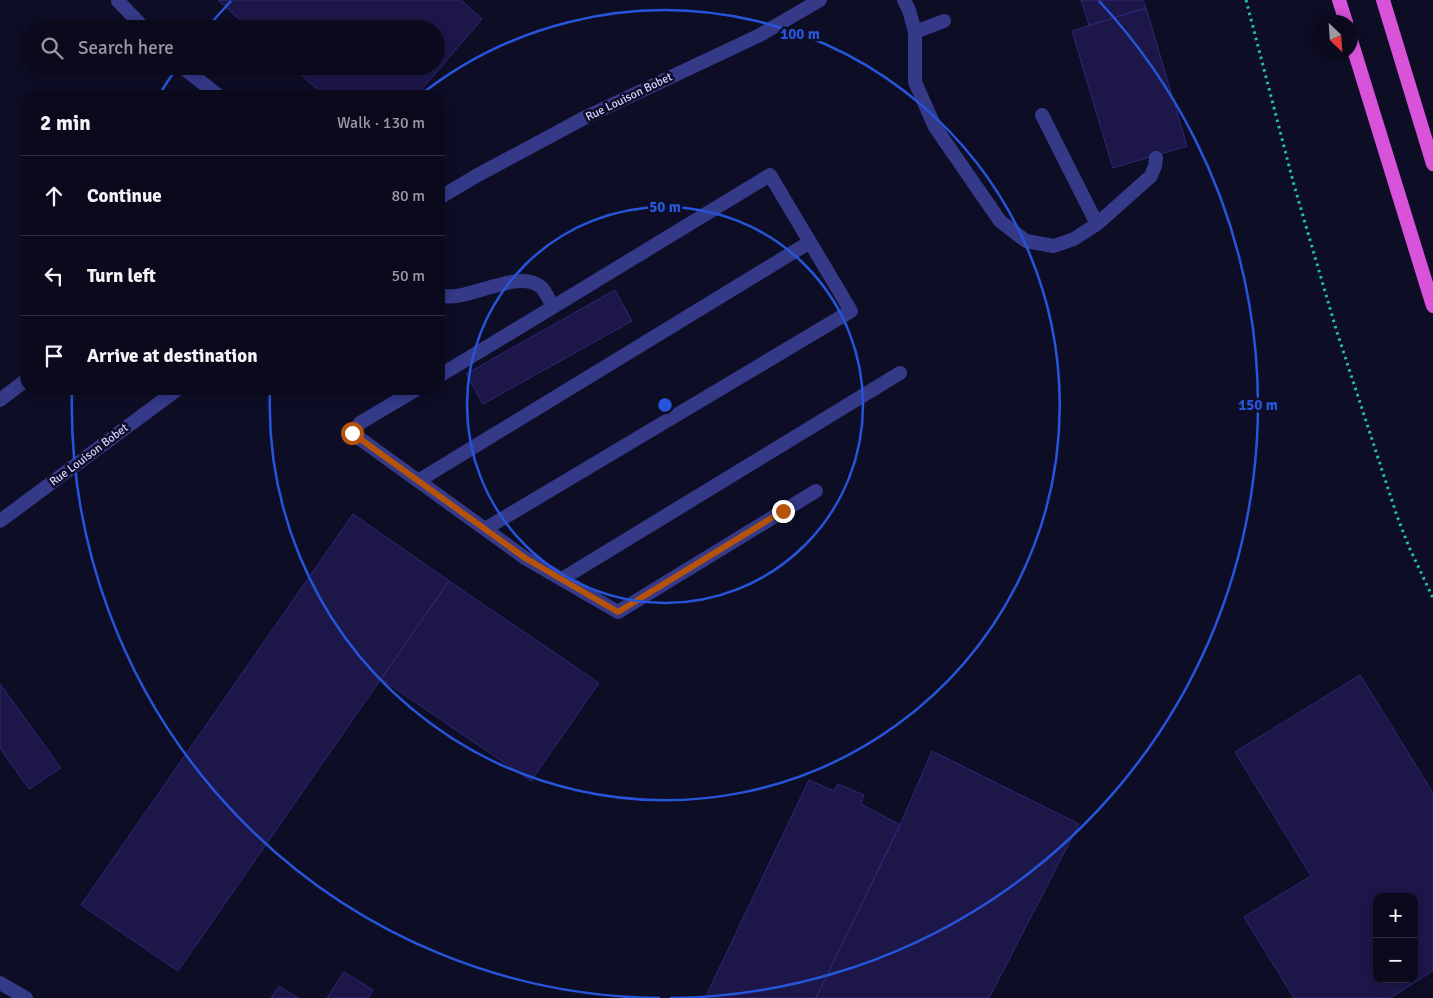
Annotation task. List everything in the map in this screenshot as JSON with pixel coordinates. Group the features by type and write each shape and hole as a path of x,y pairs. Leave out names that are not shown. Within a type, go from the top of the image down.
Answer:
{"highway":[{"path":"1339,0 1344,15"},
{"path":"1383,0 1433,164"},
{"path":"1357,60 1433,306"}],"street":[{"path":"118,0 137,20"},
{"name":"Rue Louison Bobet","path":"445,194 586,117 760,35 820,0"},
{"path":"904,0 915,32 915,82 935,127 1000,221 1026,241 1054,246 1074,239 1097,224 1151,176 1156,158"},
{"path":"915,32 944,21"},
{"path":"192,75 211,90"},
{"path":"1042,115 1097,224"},
{"path":"445,372 770,175 851,311 485,529"},
{"path":"418,481 810,242"},
{"path":"445,297 465,294 520,280 533,282 542,288 554,307"},
{"path":"562,579 900,374"},
{"path":"0,400 20,385"},
{"name":"Rue Louison Bobet","path":"0,521 170,395"},
{"path":"407,395 360,423 352,433 525,558 618,612 816,491"},
{"path":"0,983 26,998"}],"path":[{"path":"1246,0 1294,185 1336,329 1408,547 1433,598"}],"building":[{"path":"218,0 461,0 482,19 445,62 445,20 240,20"},
{"path":"1081,0 1143,0 1146,8 1089,25"},
{"path":"1146,8 1187,146 1113,168 1072,31"},
{"path":"301,75 434,75 421,90 318,90"},
{"path":"615,290 632,321 483,404 466,374"},
{"path":"353,514 449,581 178,971 81,905"},
{"path":"449,581 599,683 531,781 381,679"},
{"path":"1360,675 1433,793 1433,971 1418,980 1418,893 1373,893 1373,983 1414,983 1390,998 1294,998 1244,917 1311,876 1235,752"},
{"path":"0,684 61,768 29,789 0,748"},
{"path":"932,751 1079,824 989,998 816,998 900,825"},
{"path":"809,780 834,791 838,784 864,795 861,804 900,825 816,998 705,998"},
{"path":"344,972 373,990 368,998 327,998"},
{"path":"279,986 298,998 271,998"}],"route":[{"path":"352,433 525,558 618,612 783,511"}]}
